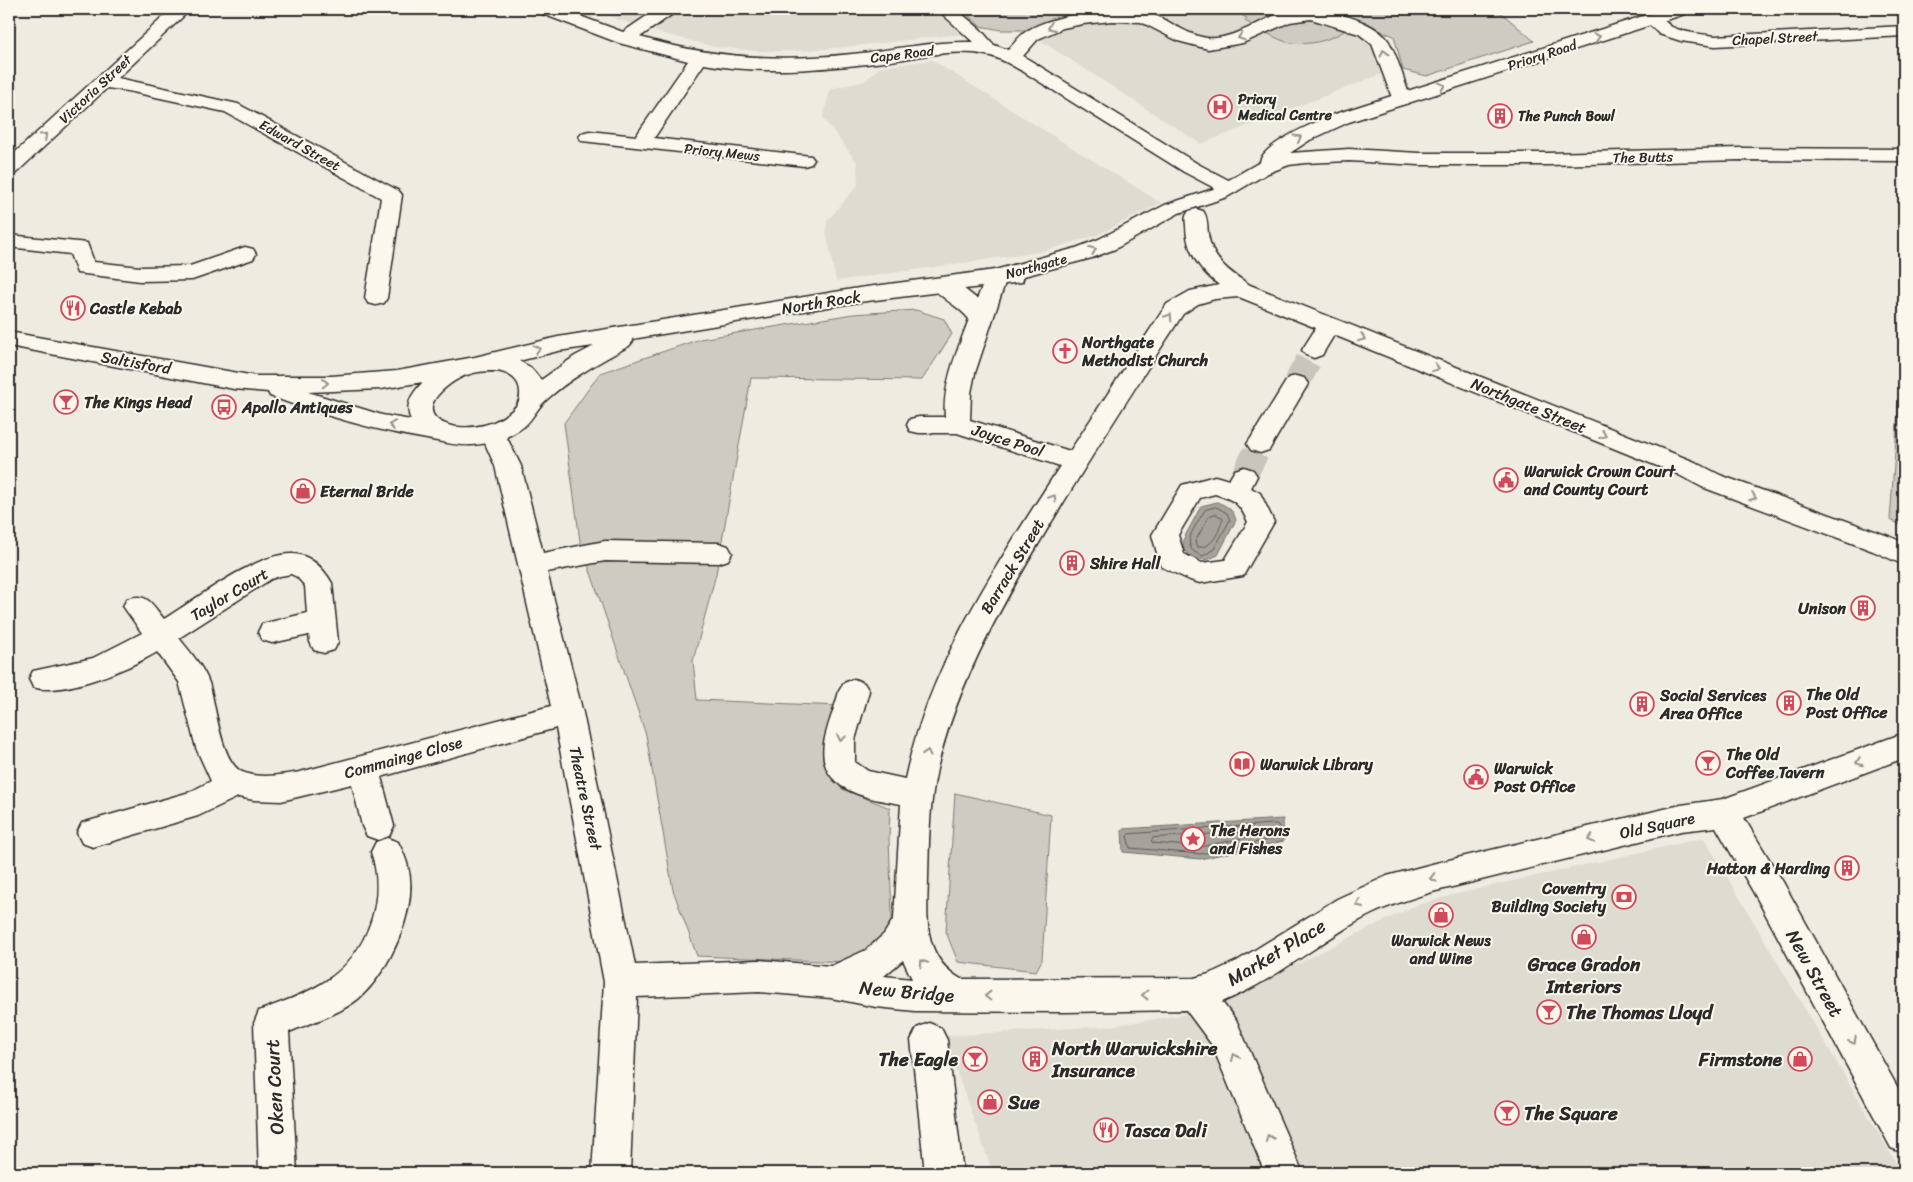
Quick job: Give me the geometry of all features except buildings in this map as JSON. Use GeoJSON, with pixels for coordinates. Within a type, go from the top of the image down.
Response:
{"type":"FeatureCollection","features":[{"type":"Feature","properties":{"kind":"street","name":"Victoria Street"},"geometry":{"type":"LineString","coordinates":[[9,169],[182,9]]}},
{"type":"Feature","properties":{"kind":"street","name":"Cape Road"},"geometry":{"type":"LineString","coordinates":[[546,9],[625,40],[699,58],[734,62],[796,64],[948,48],[987,49],[1012,57],[1086,100],[1197,171],[1224,191]]}},
{"type":"Feature","properties":{"kind":"street"},"geometry":{"type":"LineString","coordinates":[[625,40],[668,9]]}},
{"type":"Feature","properties":{"kind":"street"},"geometry":{"type":"LineString","coordinates":[[946,9],[983,41],[987,49]]}},
{"type":"Feature","properties":{"kind":"street","name":"Priory Road"},"geometry":{"type":"LineString","coordinates":[[1401,99],[1682,9]]}},
{"type":"Feature","properties":{"kind":"street"},"geometry":{"type":"LineString","coordinates":[[1012,57],[1032,35],[1060,23],[1083,18],[1112,16],[1144,17],[1184,36],[1208,44],[1237,39],[1286,17],[1311,14],[1340,21],[1365,30],[1380,42],[1401,99]]}},
{"type":"Feature","properties":{"kind":"street","name":"Chapel Street"},"geometry":{"type":"LineString","coordinates":[[1653,19],[1665,30],[1681,36],[1715,41],[1904,31]]}},
{"type":"Feature","properties":{"kind":"street"},"geometry":{"type":"LineString","coordinates":[[641,143],[699,58]]}},
{"type":"Feature","properties":{"kind":"street","name":"Edward Street"},"geometry":{"type":"LineString","coordinates":[[103,82],[128,85],[232,108],[392,195],[376,298]]}},
{"type":"Feature","properties":{"kind":"street","name":"Northgate"},"geometry":{"type":"LineString","coordinates":[[1261,169],[1283,147],[1311,131],[1342,118],[1401,99]]}},
{"type":"Feature","properties":{"kind":"street"},"geometry":{"type":"LineString","coordinates":[[1376,108],[1364,123],[1362,131],[1366,141],[1381,157]]}},
{"type":"Feature","properties":{"kind":"street","name":"Priory Mews"},"geometry":{"type":"LineString","coordinates":[[589,137],[715,152],[804,160]]}},
{"type":"Feature","properties":{"kind":"street","name":"The Butts"},"geometry":{"type":"LineString","coordinates":[[1381,157],[1419,159],[1548,159],[1740,154],[1904,155]]}},
{"type":"Feature","properties":{"kind":"street","name":"Northgate"},"geometry":{"type":"LineString","coordinates":[[996,277],[1046,277],[1099,266],[1196,215],[1224,191],[1261,169],[1285,160],[1349,155],[1381,157]]}},
{"type":"Feature","properties":{"kind":"street","name":"Northgate"},"geometry":{"type":"LineString","coordinates":[[996,277],[1084,253],[1108,244],[1172,209],[1224,191]]}},
{"type":"Feature","properties":{"kind":"street","name":"Northgate Street"},"geometry":{"type":"LineString","coordinates":[[1196,215],[1196,232],[1204,259],[1226,280],[1242,290],[1686,468],[1711,481],[1882,544],[1904,555]]}},
{"type":"Feature","properties":{"kind":"street"},"geometry":{"type":"LineString","coordinates":[[9,241],[79,248],[85,268],[140,274],[192,272],[245,254]]}},
{"type":"Feature","properties":{"kind":"street","name":"North Rock"},"geometry":{"type":"LineString","coordinates":[[467,367],[558,344],[996,277]]}},
{"type":"Feature","properties":{"kind":"street","name":"Joyce Pool"},"geometry":{"type":"LineString","coordinates":[[996,277],[960,380],[955,414],[958,425],[1076,462]]}},
{"type":"Feature","properties":{"kind":"street"},"geometry":{"type":"LineString","coordinates":[[941,284],[968,303],[982,320]]}},
{"type":"Feature","properties":{"kind":"street","name":"Barrack Street"},"geometry":{"type":"LineString","coordinates":[[958,996],[935,981],[924,966],[914,949],[910,922],[913,823],[921,771],[961,658],[996,590],[1175,309],[1183,301],[1195,295],[1242,290]]}},
{"type":"Feature","properties":{"kind":"street"},"geometry":{"type":"LineString","coordinates":[[1314,350],[1329,325]]}},
{"type":"Feature","properties":{"kind":"street","name":"North Rock"},"geometry":{"type":"LineString","coordinates":[[532,399],[582,361],[647,329]]}},
{"type":"Feature","properties":{"kind":"street","name":"Saltisford"},"geometry":{"type":"LineString","coordinates":[[9,340],[263,384]]}},
{"type":"Feature","properties":{"kind":"street"},"geometry":{"type":"LineString","coordinates":[[497,364],[520,372],[532,384],[532,399],[527,409],[518,418],[492,432],[465,437],[381,423],[320,405],[263,384],[389,380],[497,364]]}},
{"type":"Feature","properties":{"kind":"street"},"geometry":{"type":"LineString","coordinates":[[440,432],[429,426],[424,420],[421,413],[422,399],[432,384],[439,378],[467,367]]}},
{"type":"Feature","properties":{"kind":"street"},"geometry":{"type":"LineString","coordinates":[[1260,444],[1296,384]]}},
{"type":"Feature","properties":{"kind":"street"},"geometry":{"type":"LineString","coordinates":[[919,425],[958,425]]}},
{"type":"Feature","properties":{"kind":"street","name":"Theatre Street"},"geometry":{"type":"LineString","coordinates":[[492,432],[508,466],[568,713],[622,982],[611,1173]]}},
{"type":"Feature","properties":{"kind":"street"},"geometry":{"type":"LineString","coordinates":[[532,565],[605,552],[719,553]]}},
{"type":"Feature","properties":{"kind":"street","name":"Taylor Court"},"geometry":{"type":"LineString","coordinates":[[160,636],[261,572],[278,566],[294,564],[307,570],[318,583],[323,632],[272,632]]}},
{"type":"Feature","properties":{"kind":"street"},"geometry":{"type":"LineString","coordinates":[[93,833],[198,803],[235,783],[226,777],[215,762],[194,682],[188,670],[137,606]]}},
{"type":"Feature","properties":{"kind":"street"},"geometry":{"type":"LineString","coordinates":[[44,679],[98,668],[139,649],[160,636]]}},
{"type":"Feature","properties":{"kind":"street"},"geometry":{"type":"LineString","coordinates":[[854,691],[840,741],[839,759],[844,771],[869,784],[918,794]]}},
{"type":"Feature","properties":{"kind":"street","name":"Commainge Close"},"geometry":{"type":"LineString","coordinates":[[235,783],[272,788],[363,768],[568,713]]}},
{"type":"Feature","properties":{"kind":"street","name":"Old Square"},"geometry":{"type":"LineString","coordinates":[[1404,885],[1681,818],[1724,812],[1904,745]]}},
{"type":"Feature","properties":{"kind":"street","name":"Oken Court"},"geometry":{"type":"LineString","coordinates":[[278,1173],[271,1023],[324,1000],[345,988],[365,968],[388,920],[394,897],[393,877],[363,768]]}},
{"type":"Feature","properties":{"kind":"street","name":"New Street"},"geometry":{"type":"LineString","coordinates":[[1724,812],[1771,892],[1904,1134]]}},
{"type":"Feature","properties":{"kind":"street","name":"Market Place"},"geometry":{"type":"LineString","coordinates":[[1194,994],[1214,988],[1249,972],[1349,909],[1404,885]]}},
{"type":"Feature","properties":{"kind":"street","name":"Barrack Street"},"geometry":{"type":"LineString","coordinates":[[831,982],[880,960],[895,948],[910,922]]}},
{"type":"Feature","properties":{"kind":"street","name":"New Bridge"},"geometry":{"type":"LineString","coordinates":[[622,982],[759,976],[831,982],[876,992],[958,996],[1194,994]]}},
{"type":"Feature","properties":{"kind":"street"},"geometry":{"type":"LineString","coordinates":[[1194,994],[1225,1034],[1284,1173]]}},
{"type":"Feature","properties":{"kind":"street"},"geometry":{"type":"LineString","coordinates":[[929,1040],[944,1173]]}},
{"type":"Feature","properties":{"kind":"shaded area"},"geometry":{"type":"Polygon","coordinates":[[[587,9],[935,9],[961,34],[845,47],[796,51],[756,51],[716,47],[660,33],[587,9]]]}},
{"type":"Feature","properties":{"kind":"shaded area"},"geometry":{"type":"Polygon","coordinates":[[[961,9],[1165,9],[1154,13],[1108,11],[1057,18],[1025,30],[1001,30],[980,26],[961,9]]]}},
{"type":"Feature","properties":{"kind":"shaded area","name":"Priory Medical Centre"},"geometry":{"type":"Polygon","coordinates":[[[1165,9],[1229,9],[1248,18],[1365,30],[1389,71],[1201,144],[1032,35],[1059,23],[1144,17],[1165,9]]]}},
{"type":"Feature","properties":{"kind":"shaded area"},"geometry":{"type":"Polygon","coordinates":[[[1229,9],[1497,9],[1534,41],[1427,76],[1403,70],[1394,36],[1356,21],[1350,27],[1326,40],[1300,44],[1280,40],[1245,21],[1247,18],[1229,9]]]}},
{"type":"Feature","properties":{"kind":"shaded area"},"geometry":{"type":"Polygon","coordinates":[[[932,60],[1161,203],[1095,236],[1040,252],[836,281],[826,231],[827,221],[858,185],[857,162],[823,118],[830,89],[865,81],[880,67],[932,60]]]}},
{"type":"Feature","properties":{"kind":"shaded area"},"geometry":{"type":"Polygon","coordinates":[[[916,310],[944,319],[952,334],[922,380],[751,378],[716,574],[693,661],[697,700],[841,706],[829,771],[842,789],[890,808],[889,840],[894,964],[697,956],[673,890],[646,735],[580,541],[564,423],[600,373],[700,339],[853,314],[916,310]]]}},
{"type":"Feature","properties":{"kind":"shaded area"},"geometry":{"type":"Polygon","coordinates":[[[1904,340],[1904,526],[1890,520],[1904,340]]]}},
{"type":"Feature","properties":{"kind":"shaded area"},"geometry":{"type":"Polygon","coordinates":[[[955,793],[1051,815],[1042,960],[1036,971],[958,962],[946,932],[955,793]]]}},
{"type":"Feature","properties":{"kind":"shaded area"},"geometry":{"type":"Polygon","coordinates":[[[1704,838],[1902,1173],[993,1173],[944,1036],[1110,1026],[1200,1012],[1414,906],[1460,893],[1704,838]]]}},
{"type":"Feature","properties":{"kind":"water"},"geometry":{"type":"Polygon","coordinates":[[[1217,502],[1229,508],[1236,520],[1218,555],[1207,560],[1192,558],[1183,549],[1183,540],[1201,506],[1217,502]]]}},
{"type":"Feature","properties":{"kind":"water"},"geometry":{"type":"Polygon","coordinates":[[[1283,819],[1284,841],[1200,859],[1123,852],[1122,829],[1283,819]]]}},
{"type":"Feature","properties":{"kind":"tunnel"},"geometry":{"type":"LineString","coordinates":[[1296,384],[1314,350]]}},
{"type":"Feature","properties":{"kind":"tunnel"},"geometry":{"type":"LineString","coordinates":[[1244,476],[1260,444]]}},
{"type":"Feature","properties":{"kind":"place","name":"Priory Medical Centre"},"geometry":{"type":"Point","coordinates":[1220,107]}},
{"type":"Feature","properties":{"kind":"place","name":"The Punch Bowl"},"geometry":{"type":"Point","coordinates":[1500,116]}},
{"type":"Feature","properties":{"kind":"place","name":"Castle Kebab"},"geometry":{"type":"Point","coordinates":[73,308]}},
{"type":"Feature","properties":{"kind":"place","name":"Northgate Methodist Church"},"geometry":{"type":"Point","coordinates":[1065,351]}},
{"type":"Feature","properties":{"kind":"place","name":"The Kings Head"},"geometry":{"type":"Point","coordinates":[66,402]}},
{"type":"Feature","properties":{"kind":"place","name":"Apollo Antiques"},"geometry":{"type":"Point","coordinates":[224,407]}},
{"type":"Feature","properties":{"kind":"place","name":"Warwick Crown Court and County Court"},"geometry":{"type":"Point","coordinates":[1506,480]}},
{"type":"Feature","properties":{"kind":"place","name":"Eternal Bride"},"geometry":{"type":"Point","coordinates":[303,491]}},
{"type":"Feature","properties":{"kind":"place","name":"Shire Hall"},"geometry":{"type":"Point","coordinates":[1072,563]}},
{"type":"Feature","properties":{"kind":"place","name":"Unison"},"geometry":{"type":"Point","coordinates":[1863,608]}},
{"type":"Feature","properties":{"kind":"place","name":"The Old Post Office"},"geometry":{"type":"Point","coordinates":[1789,703]}},
{"type":"Feature","properties":{"kind":"place","name":"Social Services Area Office"},"geometry":{"type":"Point","coordinates":[1642,704]}},
{"type":"Feature","properties":{"kind":"place","name":"The Old Coffee Tavern"},"geometry":{"type":"Point","coordinates":[1708,763]}},
{"type":"Feature","properties":{"kind":"place","name":"Warwick Library"},"geometry":{"type":"Point","coordinates":[1242,764]}},
{"type":"Feature","properties":{"kind":"place","name":"Warwick Post Office"},"geometry":{"type":"Point","coordinates":[1476,777]}},
{"type":"Feature","properties":{"kind":"place","name":"The Herons and Fishes"},"geometry":{"type":"Point","coordinates":[1193,839]}},
{"type":"Feature","properties":{"kind":"place","name":"Hatton & Harding"},"geometry":{"type":"Point","coordinates":[1847,868]}},
{"type":"Feature","properties":{"kind":"place","name":"Coventry Building Society"},"geometry":{"type":"Point","coordinates":[1624,897]}},
{"type":"Feature","properties":{"kind":"place","name":"Warwick News and Wine"},"geometry":{"type":"Point","coordinates":[1441,915]}},
{"type":"Feature","properties":{"kind":"place","name":"Grace Gradon Interiors"},"geometry":{"type":"Point","coordinates":[1584,937]}},
{"type":"Feature","properties":{"kind":"place","name":"The Thomas Lloyd"},"geometry":{"type":"Point","coordinates":[1549,1012]}},
{"type":"Feature","properties":{"kind":"place","name":"The Eagle"},"geometry":{"type":"Point","coordinates":[975,1059]}},
{"type":"Feature","properties":{"kind":"place","name":"North Warwickshire Insurance"},"geometry":{"type":"Point","coordinates":[1035,1059]}},
{"type":"Feature","properties":{"kind":"place","name":"Firmstone"},"geometry":{"type":"Point","coordinates":[1800,1059]}},
{"type":"Feature","properties":{"kind":"place","name":"Sue"},"geometry":{"type":"Point","coordinates":[990,1102]}},
{"type":"Feature","properties":{"kind":"place","name":"The Square"},"geometry":{"type":"Point","coordinates":[1507,1113]}},
{"type":"Feature","properties":{"kind":"place","name":"Tasca Dali"},"geometry":{"type":"Point","coordinates":[1106,1130]}}]}
